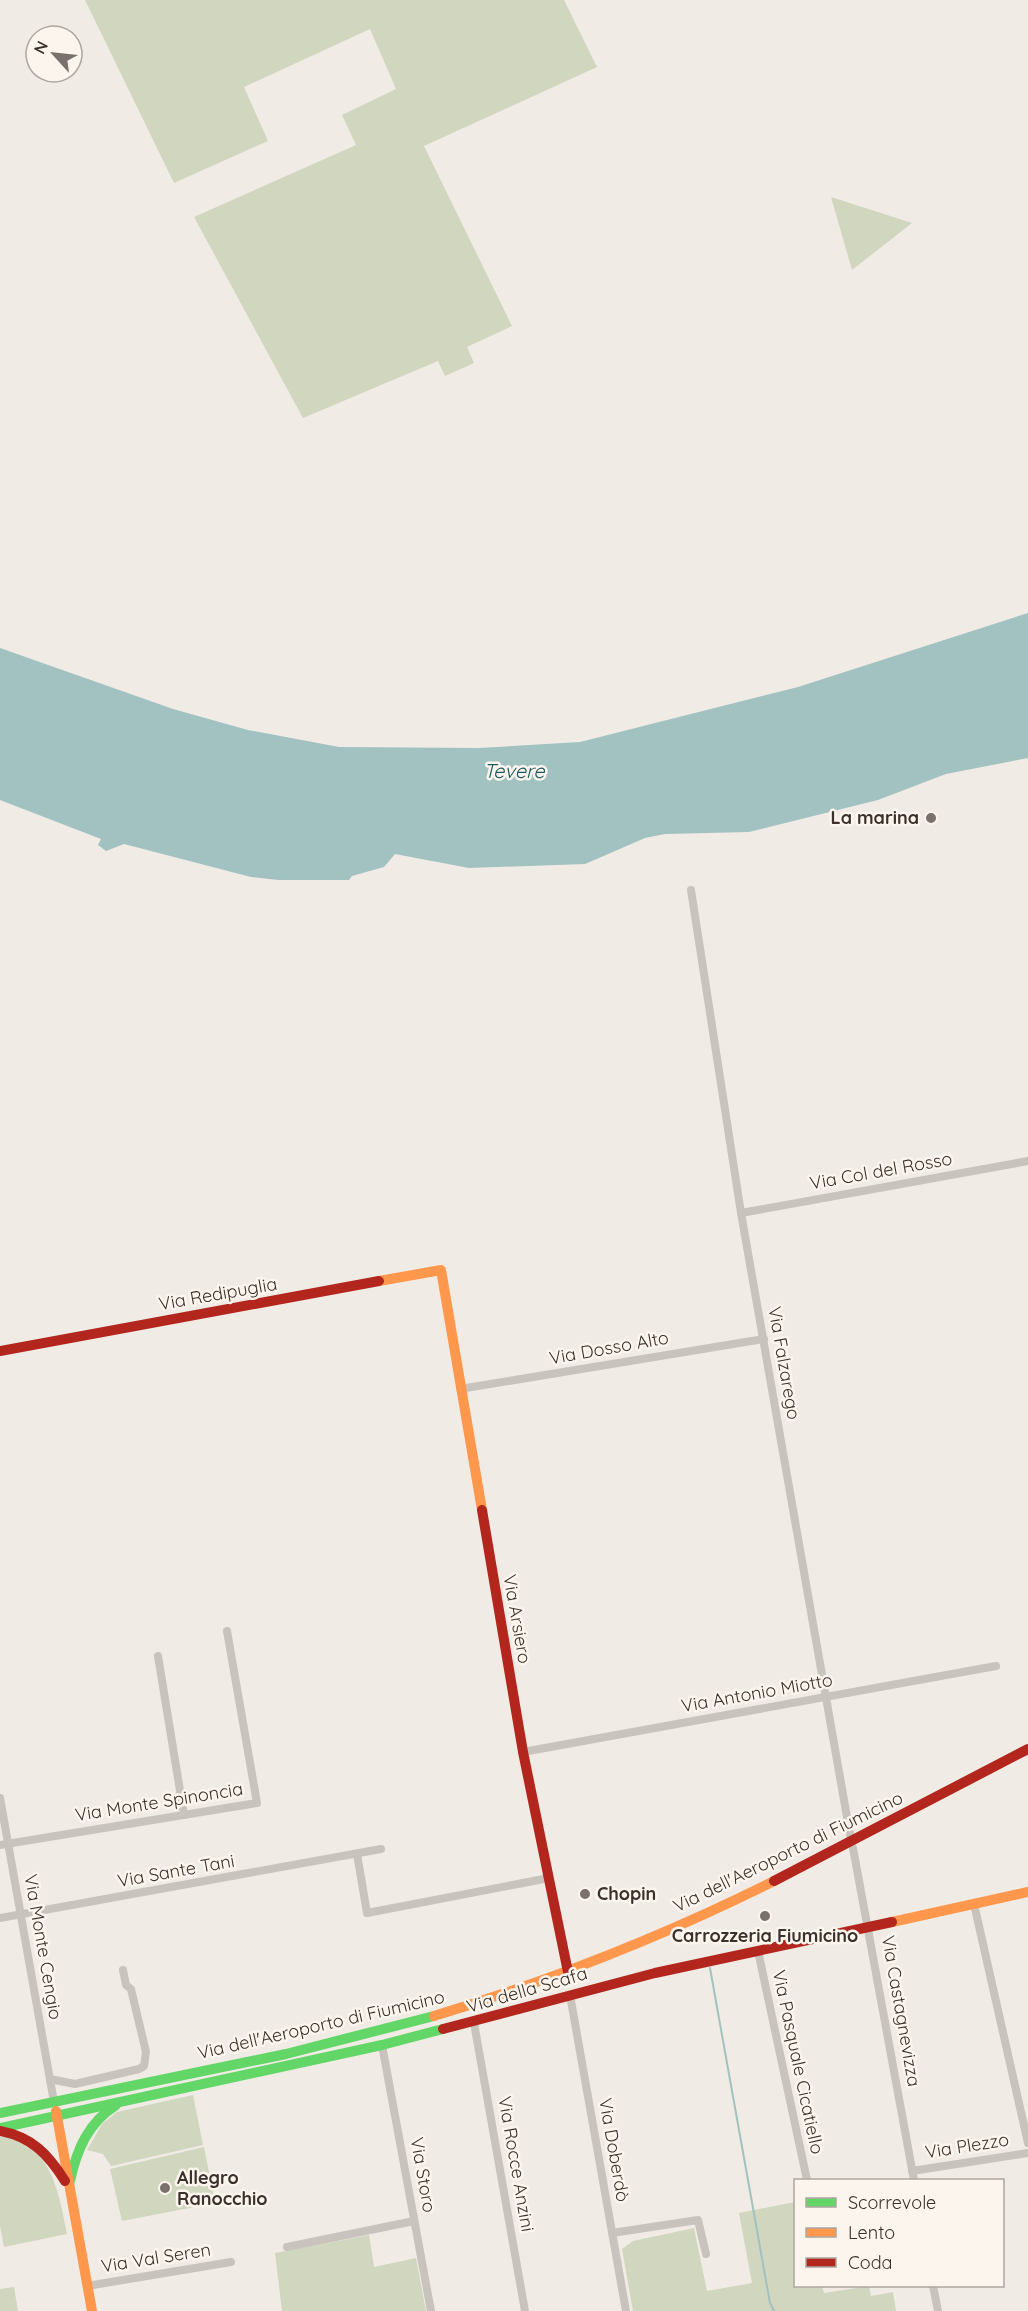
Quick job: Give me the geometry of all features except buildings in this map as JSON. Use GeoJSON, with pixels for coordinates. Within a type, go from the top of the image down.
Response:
{"type":"FeatureCollection","features":[{"type":"Feature","properties":{"kind":"street","name":"Via Falzarego"},"geometry":{"type":"LineString","coordinates":[[691,890],[741,1213],[824,1697],[852,1844]]}},
{"type":"Feature","properties":{"kind":"street","name":"Via Col del Rosso"},"geometry":{"type":"LineString","coordinates":[[741,1213],[1028,1161]]}},
{"type":"Feature","properties":{"kind":"street","name":"Via Redipuglia"},"geometry":{"type":"LineString","coordinates":[[0,1351],[441,1270]]}},
{"type":"Feature","properties":{"kind":"street","name":"Via Arsiero"},"geometry":{"type":"LineString","coordinates":[[441,1270],[523,1752],[568,1972]]}},
{"type":"Feature","properties":{"kind":"street","name":"Via Dosso Alto"},"geometry":{"type":"LineString","coordinates":[[460,1389],[764,1339]]}},
{"type":"Feature","properties":{"kind":"street","name":"Via Monte Spinoncia"},"geometry":{"type":"LineString","coordinates":[[4,1844],[257,1803],[226,1632]]}},
{"type":"Feature","properties":{"kind":"street"},"geometry":{"type":"LineString","coordinates":[[158,1656],[184,1815]]}},
{"type":"Feature","properties":{"kind":"street","name":"Via Antonio Miotto"},"geometry":{"type":"LineString","coordinates":[[523,1752],[996,1666]]}},
{"type":"Feature","properties":{"kind":"street","name":"Via dell'Aeroporto di Fiumicino"},"geometry":{"type":"LineString","coordinates":[[0,2114],[375,2032],[486,2000],[568,1972],[852,1844],[1028,1749]]}},
{"type":"Feature","properties":{"kind":"street","name":"Via Monte Cengio"},"geometry":{"type":"LineString","coordinates":[[0,1798],[4,1844],[21,1916],[54,2102]]}},
{"type":"Feature","properties":{"kind":"street","name":"Via Castagnevizza"},"geometry":{"type":"LineString","coordinates":[[852,1844],[869,1925],[913,2176]]}},
{"type":"Feature","properties":{"kind":"street","name":"Via Sante Tani"},"geometry":{"type":"LineString","coordinates":[[0,1918],[381,1849]]}},
{"type":"Feature","properties":{"kind":"street"},"geometry":{"type":"LineString","coordinates":[[357,1854],[367,1913],[549,1878]]}},
{"type":"Feature","properties":{"kind":"street","name":"Via della Scafa"},"geometry":{"type":"LineString","coordinates":[[0,2130],[57,2115],[382,2045],[474,2023],[570,1995],[869,1925],[1028,1892]]}},
{"type":"Feature","properties":{"kind":"street"},"geometry":{"type":"LineString","coordinates":[[974,1904],[1028,2143]]}},
{"type":"Feature","properties":{"kind":"street","name":"Via Pasquale Cicatiello"},"geometry":{"type":"LineString","coordinates":[[758,1951],[807,2179]]}},
{"type":"Feature","properties":{"kind":"street"},"geometry":{"type":"LineString","coordinates":[[50,2079],[75,2084],[144,2066],[146,2052],[131,1989],[126,1985],[123,1970]]}},
{"type":"Feature","properties":{"kind":"street","name":"Via Doberdò"},"geometry":{"type":"LineString","coordinates":[[570,1995],[626,2311]]}},
{"type":"Feature","properties":{"kind":"street","name":"Via Rocce Anzini"},"geometry":{"type":"LineString","coordinates":[[474,2023],[525,2311]]}},
{"type":"Feature","properties":{"kind":"street","name":"Via Storo"},"geometry":{"type":"LineString","coordinates":[[382,2045],[431,2311]]}},
{"type":"Feature","properties":{"kind":"street"},"geometry":{"type":"LineString","coordinates":[[68,2187],[73,2165],[86,2132],[106,2110],[124,2101]]}},
{"type":"Feature","properties":{"kind":"street"},"geometry":{"type":"LineString","coordinates":[[54,2102],[92,2311]]}},
{"type":"Feature","properties":{"kind":"street"},"geometry":{"type":"LineString","coordinates":[[0,2130],[20,2134],[36,2145],[55,2165],[68,2187]]}},
{"type":"Feature","properties":{"kind":"street","name":"Via Plezzo"},"geometry":{"type":"LineString","coordinates":[[913,2176],[1028,2153]]}},
{"type":"Feature","properties":{"kind":"street"},"geometry":{"type":"LineString","coordinates":[[612,2234],[698,2220],[706,2254]]}},
{"type":"Feature","properties":{"kind":"street"},"geometry":{"type":"LineString","coordinates":[[287,2247],[414,2221]]}},
{"type":"Feature","properties":{"kind":"street","name":"Via Val Seren"},"geometry":{"type":"LineString","coordinates":[[87,2286],[231,2262]]}},
{"type":"Feature","properties":{"kind":"street"},"geometry":{"type":"LineString","coordinates":[[933,2287],[938,2311]]}},
{"type":"Feature","properties":{"kind":"green space"},"geometry":{"type":"Polygon","coordinates":[[[85,0],[564,0],[597,67],[424,146],[512,326],[467,347],[474,363],[445,376],[438,361],[303,418],[194,217],[356,145],[342,115],[396,89],[370,29],[244,87],[268,141],[174,183],[85,0]]]}},
{"type":"Feature","properties":{"kind":"green space"},"geometry":{"type":"Polygon","coordinates":[[[831,197],[912,223],[852,270],[831,197]]]}},
{"type":"Feature","properties":{"kind":"green space"},"geometry":{"type":"Polygon","coordinates":[[[193,2095],[203,2145],[111,2166],[103,2154],[87,2150],[102,2124],[117,2112],[193,2095]]]}},
{"type":"Feature","properties":{"kind":"green space"},"geometry":{"type":"Polygon","coordinates":[[[0,2137],[17,2140],[31,2147],[50,2171],[61,2203],[67,2234],[4,2247],[0,2226],[0,2137]]]}},
{"type":"Feature","properties":{"kind":"green space"},"geometry":{"type":"Polygon","coordinates":[[[204,2147],[215,2203],[122,2221],[110,2169],[204,2147]]]}},
{"type":"Feature","properties":{"kind":"green space"},"geometry":{"type":"Polygon","coordinates":[[[794,2202],[794,2287],[822,2287],[824,2293],[869,2287],[871,2296],[893,2292],[896,2311],[633,2311],[622,2249],[633,2241],[694,2228],[707,2291],[752,2283],[739,2213],[794,2202]]]}},
{"type":"Feature","properties":{"kind":"green space"},"geometry":{"type":"Polygon","coordinates":[[[369,2235],[374,2267],[416,2258],[426,2311],[282,2311],[275,2253],[369,2235]]]}},
{"type":"Feature","properties":{"kind":"green space"},"geometry":{"type":"Polygon","coordinates":[[[14,2287],[18,2311],[0,2311],[0,2289],[14,2287]]]}},
{"type":"Feature","properties":{"kind":"water","name":"Tevere"},"geometry":{"type":"Polygon","coordinates":[[[1028,613],[1028,758],[946,774],[878,800],[749,832],[665,834],[645,838],[585,864],[469,868],[395,854],[384,867],[352,876],[349,880],[278,880],[251,877],[124,844],[106,851],[98,845],[101,839],[0,800],[0,648],[173,709],[248,730],[339,747],[479,748],[580,742],[798,687],[1028,613]]]}},
{"type":"Feature","properties":{"kind":"waterway"},"geometry":{"type":"LineString","coordinates":[[710,1968],[770,2303],[774,2311]]}},
{"type":"Feature","properties":{"kind":"traffic: fast"},"geometry":{"type":"LineString","coordinates":[[0,2113],[286,2054],[434,2016]]}},
{"type":"Feature","properties":{"kind":"traffic: fast"},"geometry":{"type":"LineString","coordinates":[[0,2128],[382,2045],[443,2029]]}},
{"type":"Feature","properties":{"kind":"traffic: fast"},"geometry":{"type":"LineString","coordinates":[[70,2181],[76,2158],[85,2138],[98,2120],[116,2105]]}},
{"type":"Feature","properties":{"kind":"traffic: slow"},"geometry":{"type":"LineString","coordinates":[[379,1281],[441,1270],[482,1510]]}},
{"type":"Feature","properties":{"kind":"traffic: slow"},"geometry":{"type":"LineString","coordinates":[[434,2016],[607,1956],[774,1881]]}},
{"type":"Feature","properties":{"kind":"traffic: slow"},"geometry":{"type":"LineString","coordinates":[[892,1922],[1028,1892]]}},
{"type":"Feature","properties":{"kind":"traffic: slow"},"geometry":{"type":"LineString","coordinates":[[56,2111],[92,2311]]}},
{"type":"Feature","properties":{"kind":"traffic: jam"},"geometry":{"type":"LineString","coordinates":[[0,1351],[379,1281]]}},
{"type":"Feature","properties":{"kind":"traffic: jam"},"geometry":{"type":"LineString","coordinates":[[482,1510],[523,1752],[568,1972]]}},
{"type":"Feature","properties":{"kind":"traffic: jam"},"geometry":{"type":"LineString","coordinates":[[774,1881],[1028,1749]]}},
{"type":"Feature","properties":{"kind":"traffic: jam"},"geometry":{"type":"LineString","coordinates":[[443,2029],[655,1973],[892,1922]]}},
{"type":"Feature","properties":{"kind":"traffic: jam"},"geometry":{"type":"LineString","coordinates":[[0,2131],[30,2142],[38,2148],[65,2181]]}},
{"type":"Feature","properties":{"kind":"place","name":"La marina"},"geometry":{"type":"Point","coordinates":[931,818]}},
{"type":"Feature","properties":{"kind":"place","name":"Chopin"},"geometry":{"type":"Point","coordinates":[585,1894]}},
{"type":"Feature","properties":{"kind":"place","name":"Carrozzeria Fiumicino"},"geometry":{"type":"Point","coordinates":[765,1916]}},
{"type":"Feature","properties":{"kind":"place","name":"Allegro Ranocchio"},"geometry":{"type":"Point","coordinates":[165,2188]}}]}
